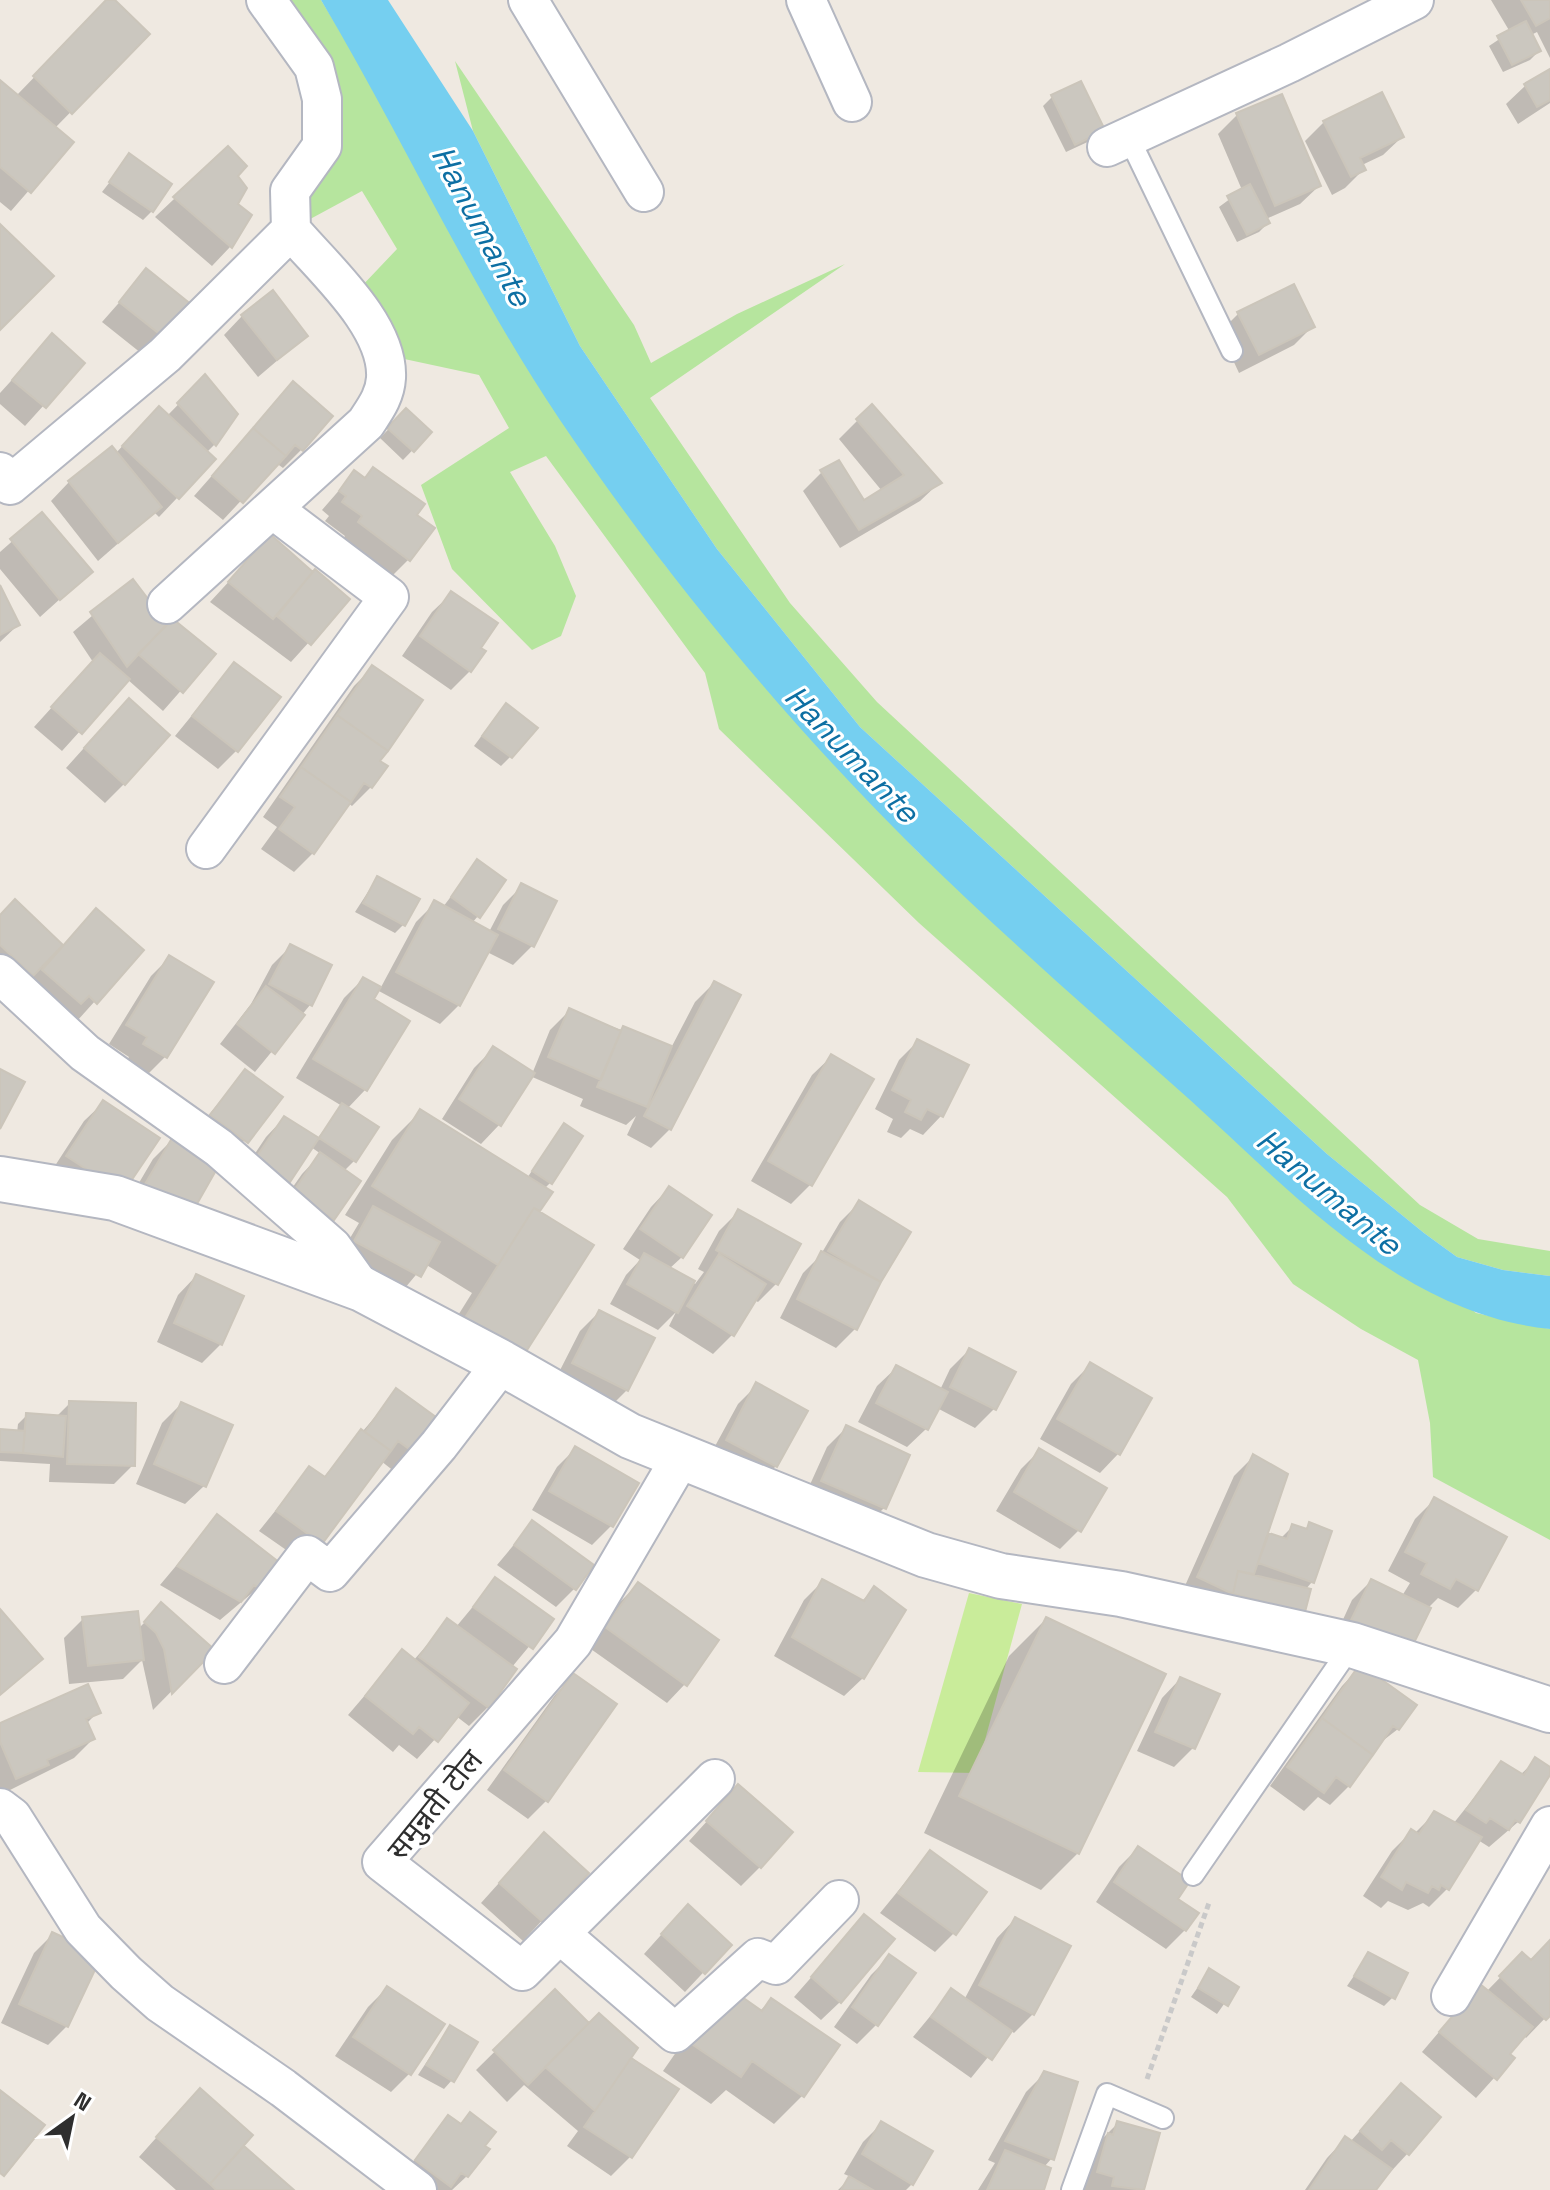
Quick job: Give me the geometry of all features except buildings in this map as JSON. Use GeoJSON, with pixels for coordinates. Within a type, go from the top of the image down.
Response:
{"type":"FeatureCollection","features":[{"type":"Feature","properties":{"kind":"street"},"geometry":{"type":"LineString","coordinates":[[167,604],[274,510],[366,423],[380,402],[386,381],[379,340],[364,315],[291,230],[290,191],[322,146],[322,99],[314,67],[266,0]]}},
{"type":"Feature","properties":{"kind":"street"},"geometry":{"type":"LineString","coordinates":[[528,0],[644,192]]}},
{"type":"Feature","properties":{"kind":"street"},"geometry":{"type":"LineString","coordinates":[[806,0],[852,102]]}},
{"type":"Feature","properties":{"kind":"street"},"geometry":{"type":"LineString","coordinates":[[1118,142],[1289,63],[1414,0]]}},
{"type":"Feature","properties":{"kind":"street"},"geometry":{"type":"LineString","coordinates":[[0,472],[10,485],[165,355],[291,230]]}},
{"type":"Feature","properties":{"kind":"street"},"geometry":{"type":"LineString","coordinates":[[206,849],[389,597],[274,510]]}},
{"type":"Feature","properties":{"kind":"street"},"geometry":{"type":"LineString","coordinates":[[0,974],[85,1053],[219,1148],[332,1247],[362,1289]]}},
{"type":"Feature","properties":{"kind":"street"},"geometry":{"type":"LineString","coordinates":[[0,1179],[115,1198],[362,1289],[502,1363],[630,1436],[680,1459],[956,1564],[1001,1576],[1121,1594],[1352,1645],[1550,1710]]}},
{"type":"Feature","properties":{"kind":"street"},"geometry":{"type":"LineString","coordinates":[[224,1664],[307,1555],[330,1572],[439,1445],[502,1363]]}},
{"type":"Feature","properties":{"kind":"street","name":"समुन्नती टोल"},"geometry":{"type":"LineString","coordinates":[[680,1459],[573,1642],[382,1862],[522,1971],[715,1779]]}},
{"type":"Feature","properties":{"kind":"street"},"geometry":{"type":"LineString","coordinates":[[0,1808],[12,1817],[83,1929],[126,1973],[160,2003],[296,2098],[417,2190]]}},
{"type":"Feature","properties":{"kind":"street"},"geometry":{"type":"LineString","coordinates":[[1451,1996],[1550,1826]]}},
{"type":"Feature","properties":{"kind":"street"},"geometry":{"type":"LineString","coordinates":[[560,1934],[675,2033],[758,1958],[776,1965],[839,1900]]}},
{"type":"Feature","properties":{"kind":"lane"},"geometry":{"type":"LineString","coordinates":[[1118,142],[1232,351]]}},
{"type":"Feature","properties":{"kind":"lane"},"geometry":{"type":"LineString","coordinates":[[1193,1875],[1352,1645]]}},
{"type":"Feature","properties":{"kind":"lane"},"geometry":{"type":"LineString","coordinates":[[1072,2190],[1107,2094],[1163,2118]]}},
{"type":"Feature","properties":{"kind":"path"},"geometry":{"type":"LineString","coordinates":[[1137,2107],[1214,1889],[1193,1875]]}},
{"type":"Feature","properties":{"kind":"green space"},"geometry":{"type":"Polygon","coordinates":[[[277,0],[321,0],[665,565],[798,724],[919,853],[1476,1313],[1550,1329],[1550,1540],[1433,1477],[1430,1423],[1418,1360],[1361,1329],[1293,1284],[1227,1197],[919,923],[719,729],[705,673],[546,456],[510,472],[555,546],[576,596],[561,636],[532,650],[452,569],[421,485],[509,428],[479,375],[395,357],[359,289],[397,249],[362,191],[301,224],[297,209],[322,173],[277,0]]]}},
{"type":"Feature","properties":{"kind":"green space"},"geometry":{"type":"Polygon","coordinates":[[[455,61],[634,325],[651,363],[737,314],[845,264],[650,398],[790,603],[877,702],[1420,1205],[1478,1239],[1550,1251],[1550,1276],[1503,1270],[1457,1257],[1424,1233],[1327,1154],[860,727],[717,549],[580,346],[473,131],[455,61]]]}},
{"type":"Feature","properties":{"kind":"green space"},"geometry":{"type":"Polygon","coordinates":[[[969,1593],[1022,1604],[976,1773],[918,1772],[969,1593]]]}},
{"type":"Feature","properties":{"kind":"water","name":"Hanumante"},"geometry":{"type":"Polygon","coordinates":[[[321,0],[388,0],[473,131],[580,346],[717,549],[860,727],[1327,1154],[1424,1233],[1457,1257],[1503,1270],[1550,1276],[1550,1329],[1496,1319],[1446,1300],[1398,1274],[1353,1244],[1268,1172],[986,917],[823,754],[685,591],[560,420],[466,265],[321,0]]]}}]}
